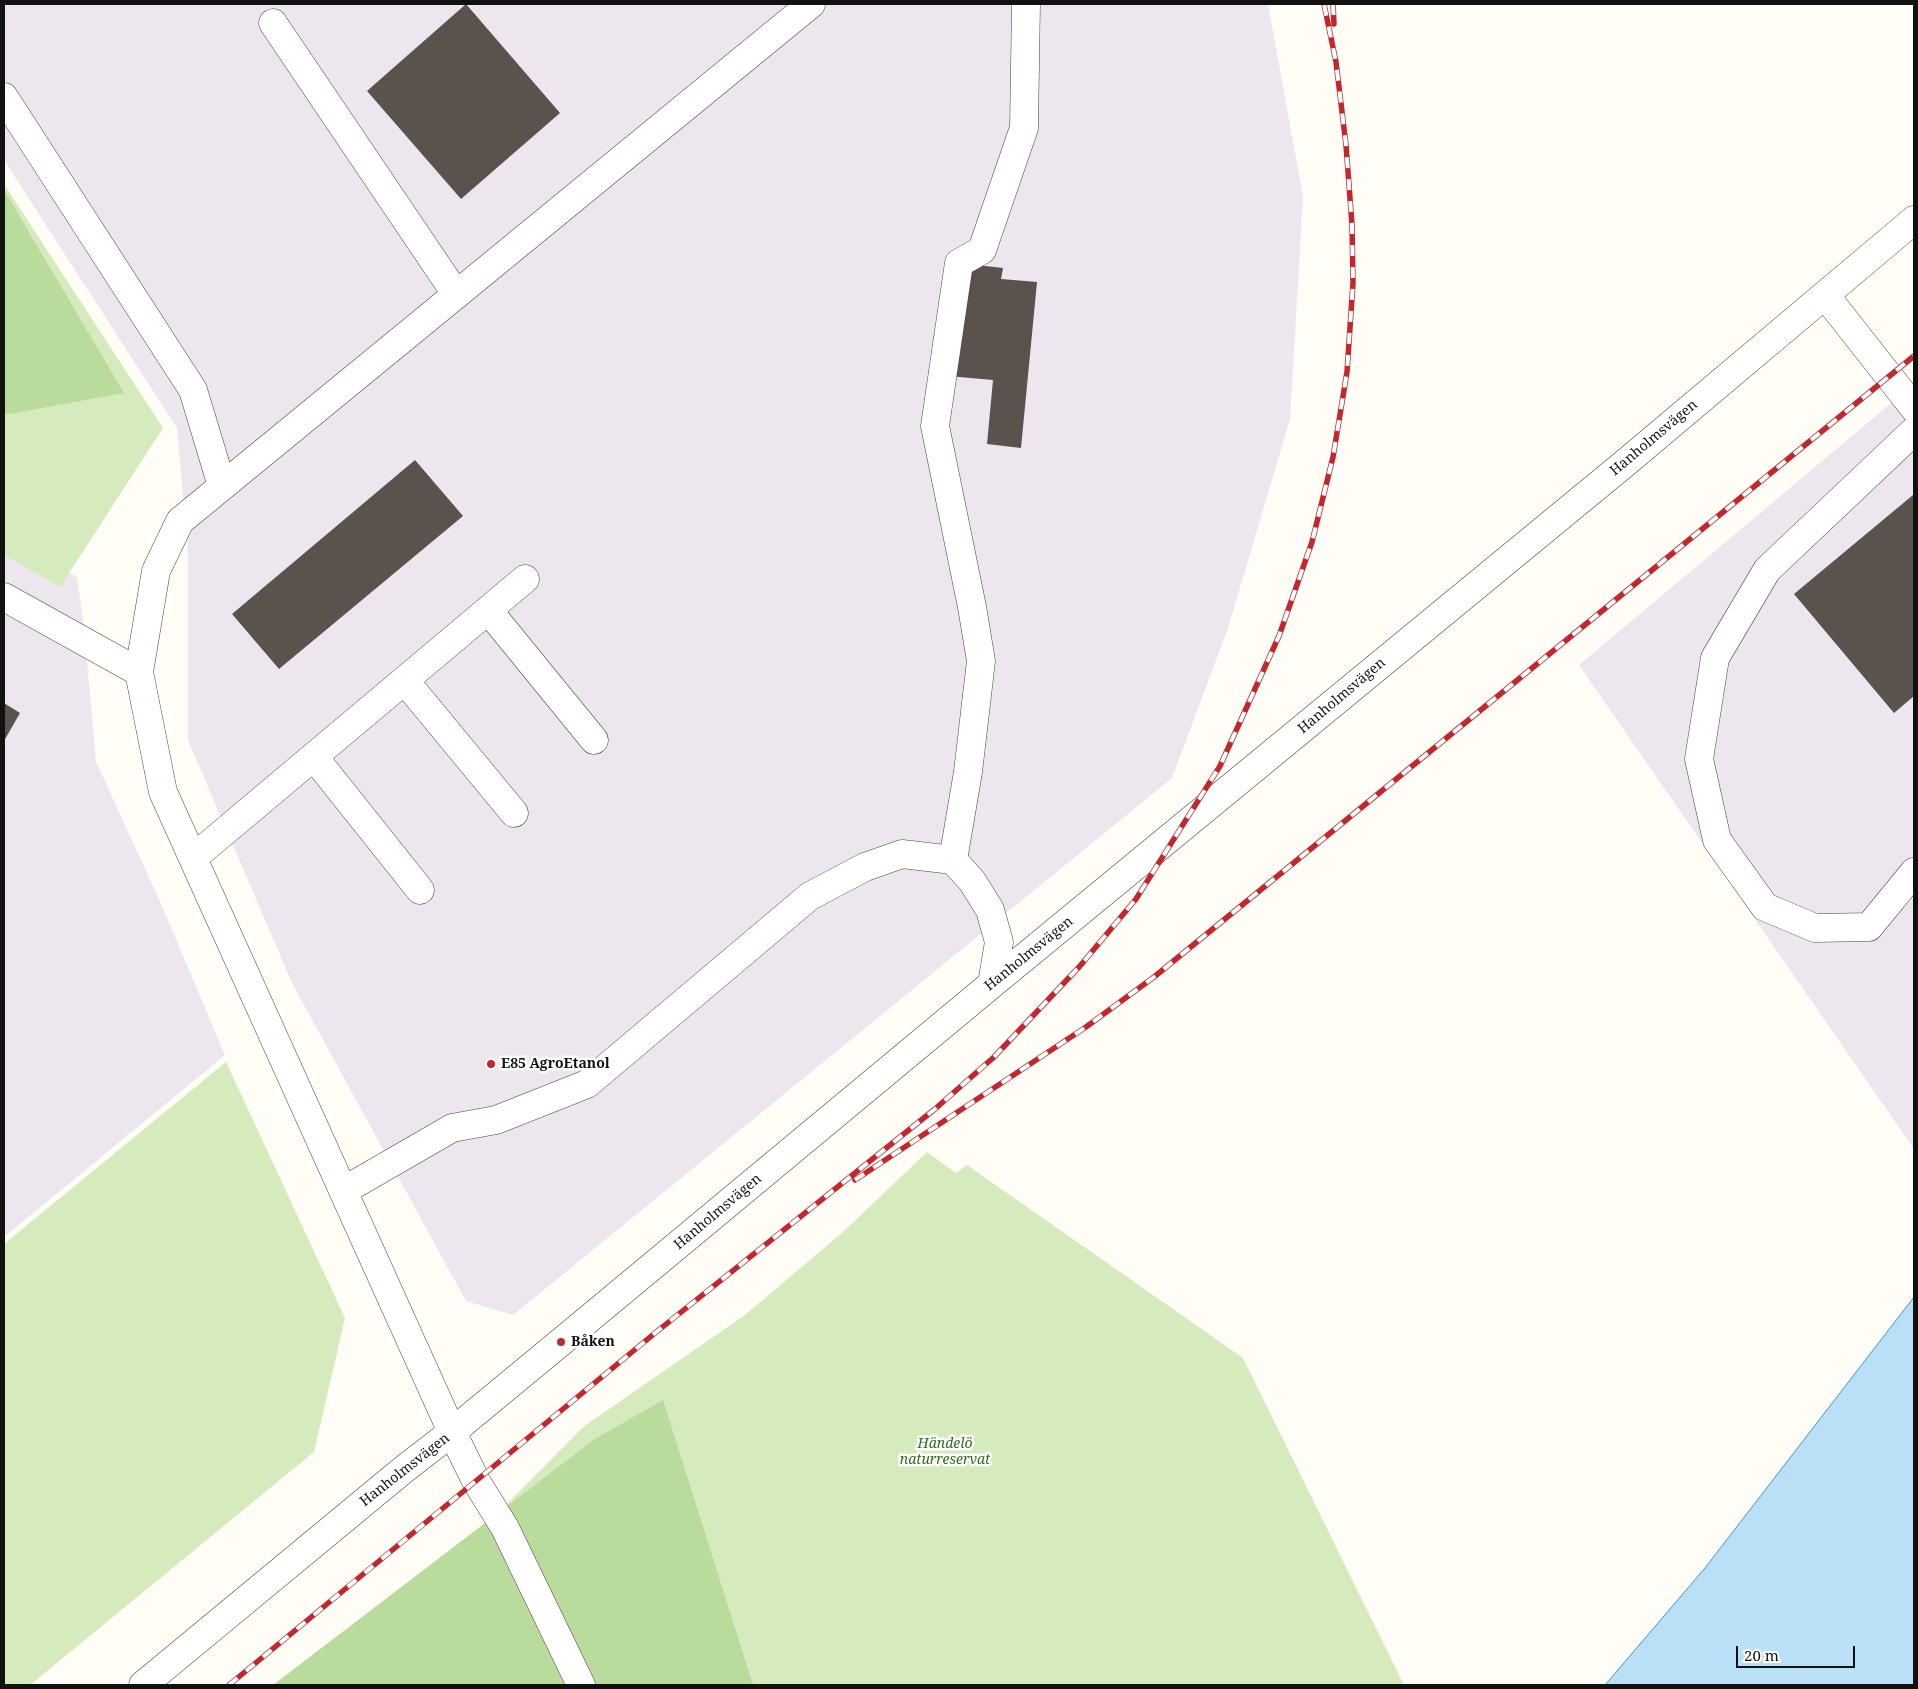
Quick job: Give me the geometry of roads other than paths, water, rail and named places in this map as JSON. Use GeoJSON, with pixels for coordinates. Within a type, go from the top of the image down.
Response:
{"type":"FeatureCollection","features":[{"type":"Feature","properties":{"kind":"street"},"geometry":{"type":"LineString","coordinates":[[581,1685],[505,1528],[476,1481],[452,1432],[163,792],[139,672],[156,570],[180,521],[811,4]]}},
{"type":"Feature","properties":{"kind":"street"},"geometry":{"type":"LineString","coordinates":[[953,860],[968,772],[981,661],[970,598],[934,426],[959,263],[982,250],[1024,128],[1026,4]]}},
{"type":"Feature","properties":{"kind":"street"},"geometry":{"type":"LineString","coordinates":[[273,23],[456,294]]}},
{"type":"Feature","properties":{"kind":"street"},"geometry":{"type":"LineString","coordinates":[[4,97],[193,390],[222,486]]}},
{"type":"Feature","properties":{"kind":"street","name":"Hanholmsvägen"},"geometry":{"type":"LineString","coordinates":[[143,1685],[1609,476],[1914,220]]}},
{"type":"Feature","properties":{"kind":"street"},"geometry":{"type":"LineString","coordinates":[[1825,295],[1914,408]]}},
{"type":"Feature","properties":{"kind":"street"},"geometry":{"type":"LineString","coordinates":[[1914,431],[1767,570],[1715,658],[1698,759],[1717,840],[1765,907],[1815,928],[1869,927],[1914,872]]}},
{"type":"Feature","properties":{"kind":"street"},"geometry":{"type":"LineString","coordinates":[[193,858],[525,579]]}},
{"type":"Feature","properties":{"kind":"street"},"geometry":{"type":"LineString","coordinates":[[4,597],[139,672]]}},
{"type":"Feature","properties":{"kind":"street"},"geometry":{"type":"LineString","coordinates":[[488,610],[594,740]]}},
{"type":"Feature","properties":{"kind":"street"},"geometry":{"type":"LineString","coordinates":[[405,681],[514,814]]}},
{"type":"Feature","properties":{"kind":"street"},"geometry":{"type":"LineString","coordinates":[[314,757],[420,890]]}},
{"type":"Feature","properties":{"kind":"street"},"geometry":{"type":"LineString","coordinates":[[343,1191],[452,1128],[496,1120],[587,1084],[810,896],[865,866],[902,854],[953,860],[972,881],[990,910],[999,942],[992,984]]}},
{"type":"Feature","properties":{"kind":"water"},"geometry":{"type":"Polygon","coordinates":[[[1914,1297],[1914,1685],[1605,1685],[1705,1568],[1914,1297]]]}},
{"type":"Feature","properties":{"kind":"railway"},"geometry":{"type":"LineString","coordinates":[[229,1685],[655,1333],[935,1109],[994,1057],[1080,966],[1136,899],[1220,766],[1279,636],[1312,542],[1333,457],[1347,372],[1353,283],[1352,225],[1346,145],[1336,62],[1324,4]]}},
{"type":"Feature","properties":{"kind":"railway"},"geometry":{"type":"LineString","coordinates":[[1333,4],[1334,24]]}},
{"type":"Feature","properties":{"kind":"railway"},"geometry":{"type":"LineString","coordinates":[[855,1180],[1086,1027],[1154,977],[1914,356]]}},
{"type":"Feature","properties":{"kind":"place","name":"E85 AgroEtanol"},"geometry":{"type":"Point","coordinates":[491,1064]}},
{"type":"Feature","properties":{"kind":"place","name":"Båken"},"geometry":{"type":"Point","coordinates":[561,1342]}},
{"type":"Feature","properties":{"kind":"park label","name":"Händelö naturreservat"},"geometry":{"type":"Point","coordinates":[945,1452]}}]}
